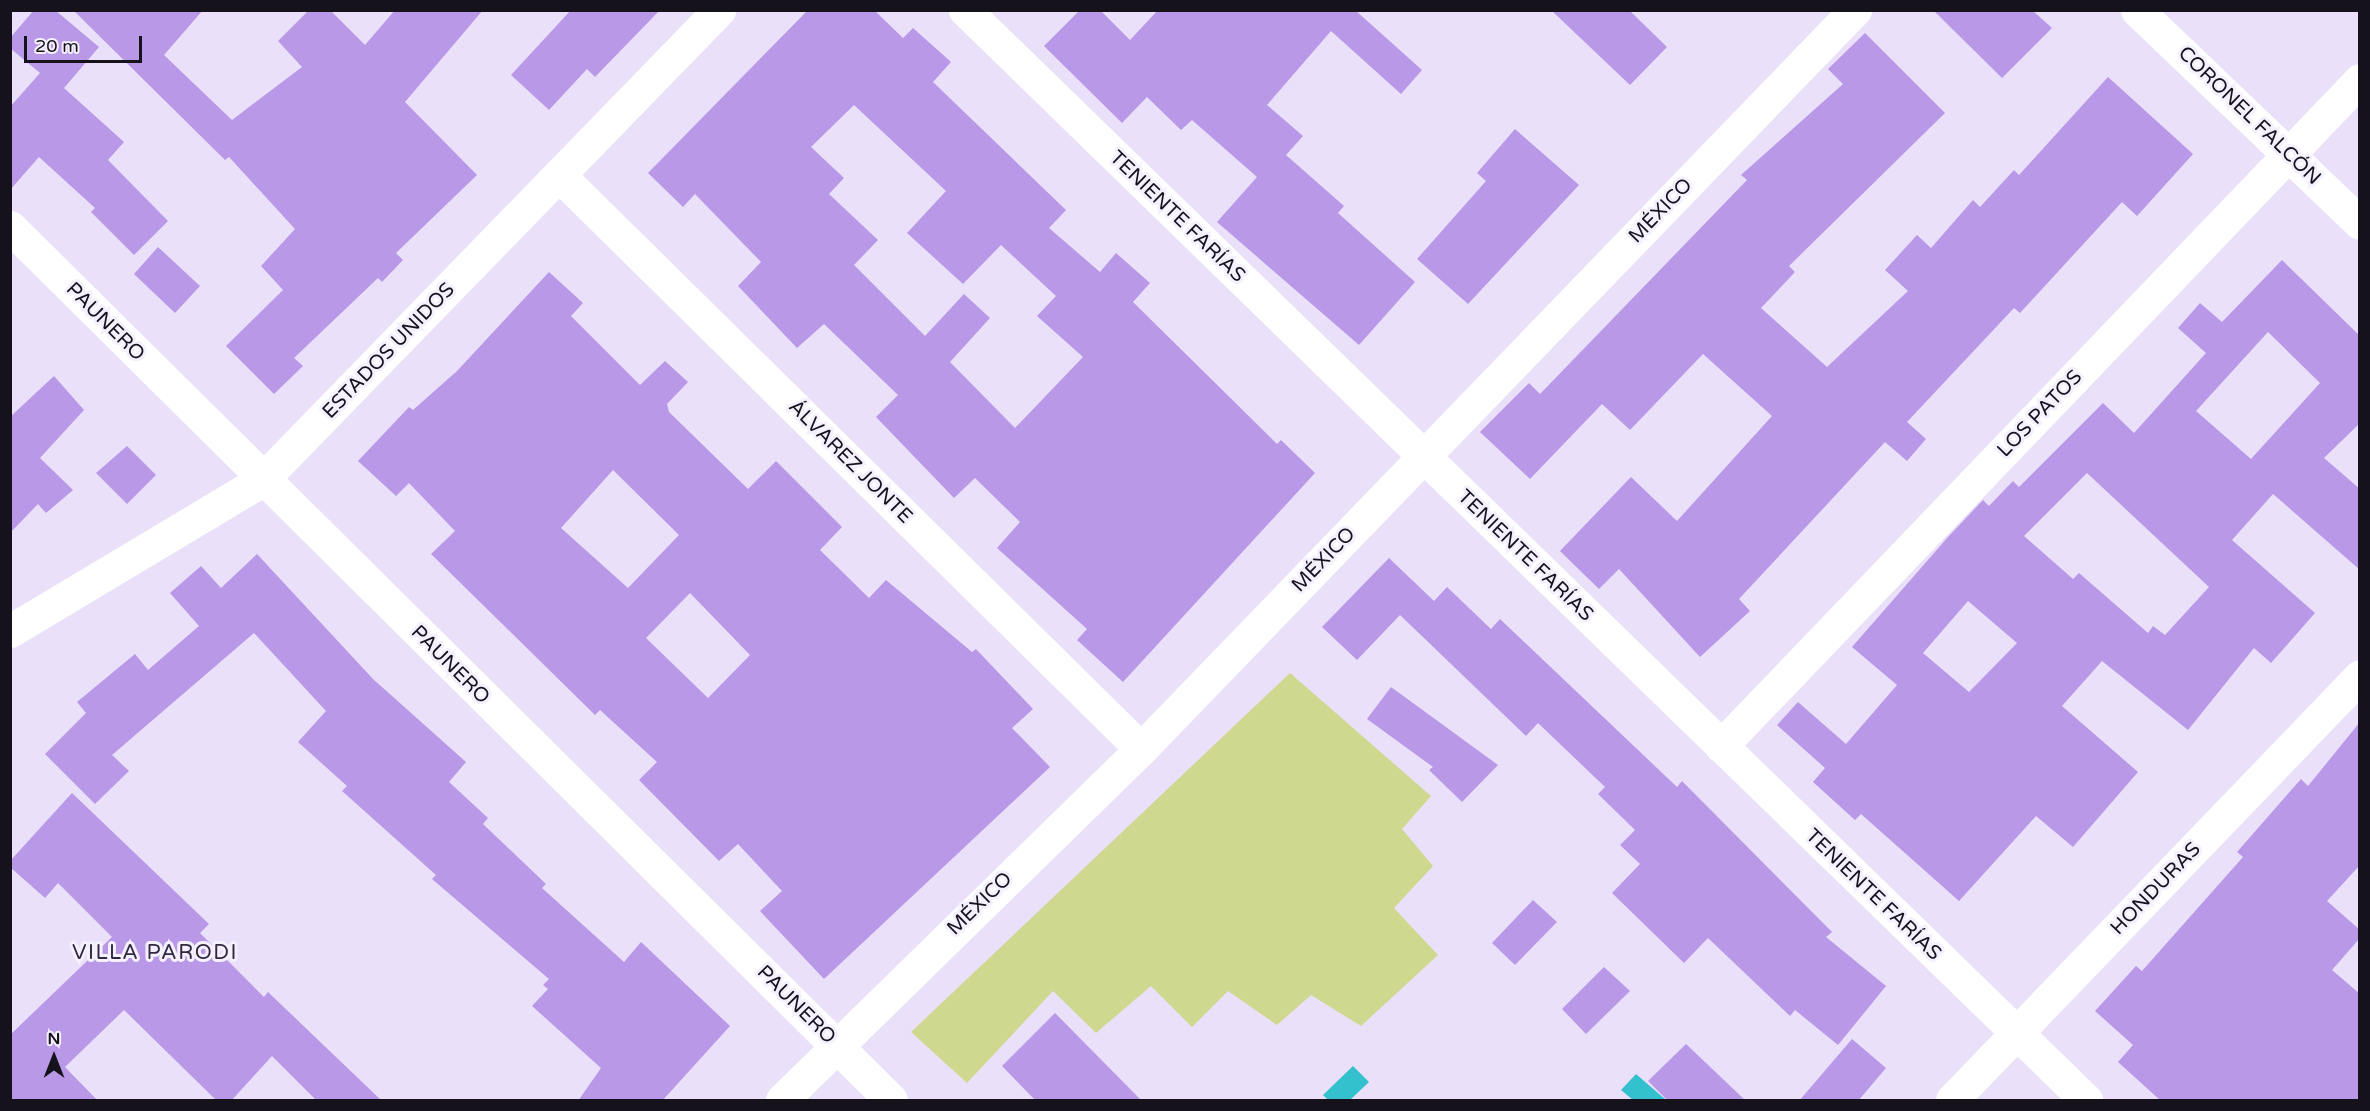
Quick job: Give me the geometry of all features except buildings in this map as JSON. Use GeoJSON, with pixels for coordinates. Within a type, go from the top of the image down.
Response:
{"type":"FeatureCollection","features":[{"type":"Feature","properties":{"kind":"street","name":"ESTADOS UNIDOS"},"geometry":{"type":"LineString","coordinates":[[10,631],[262,480],[719,10]]}},
{"type":"Feature","properties":{"kind":"street","name":"TENIENTE FARÍAS"},"geometry":{"type":"LineString","coordinates":[[965,10],[2086,1101]]}},
{"type":"Feature","properties":{"kind":"street","name":"MÉXICO"},"geometry":{"type":"LineString","coordinates":[[782,1101],[836,1044],[1141,749],[1855,10]]}},
{"type":"Feature","properties":{"kind":"street","name":"CORONEL FALCÓN"},"geometry":{"type":"LineString","coordinates":[[2137,10],[2360,222]]}},
{"type":"Feature","properties":{"kind":"street","name":"LOS PATOS"},"geometry":{"type":"LineString","coordinates":[[1721,746],[2360,80]]}},
{"type":"Feature","properties":{"kind":"street","name":"ÁLVAREZ JONTE"},"geometry":{"type":"LineString","coordinates":[[560,176],[1141,749]]}},
{"type":"Feature","properties":{"kind":"street","name":"PAUNERO"},"geometry":{"type":"LineString","coordinates":[[10,226],[262,480],[836,1044],[891,1101]]}},
{"type":"Feature","properties":{"kind":"street","name":"HONDURAS"},"geometry":{"type":"LineString","coordinates":[[1952,1101],[2360,676]]}},
{"type":"Feature","properties":{"kind":"green space"},"geometry":{"type":"Polygon","coordinates":[[[1290,673],[1431,796],[1402,829],[1433,866],[1394,908],[1438,955],[1361,1026],[1311,995],[1277,1025],[1228,991],[1192,1027],[1151,986],[1096,1033],[1053,991],[967,1083],[911,1032],[1290,673]]]}},
{"type":"Feature","properties":{"kind":"water"},"geometry":{"type":"Polygon","coordinates":[[[1353,1066],[1369,1082],[1350,1100],[1328,1100],[1323,1095],[1353,1066]]]}},
{"type":"Feature","properties":{"kind":"water"},"geometry":{"type":"Polygon","coordinates":[[[1636,1074],[1666,1100],[1633,1100],[1621,1090],[1636,1074]]]}},
{"type":"Feature","properties":{"kind":"district","name":"VILLA PARODI"},"geometry":{"type":"Point","coordinates":[155,953]}}]}
